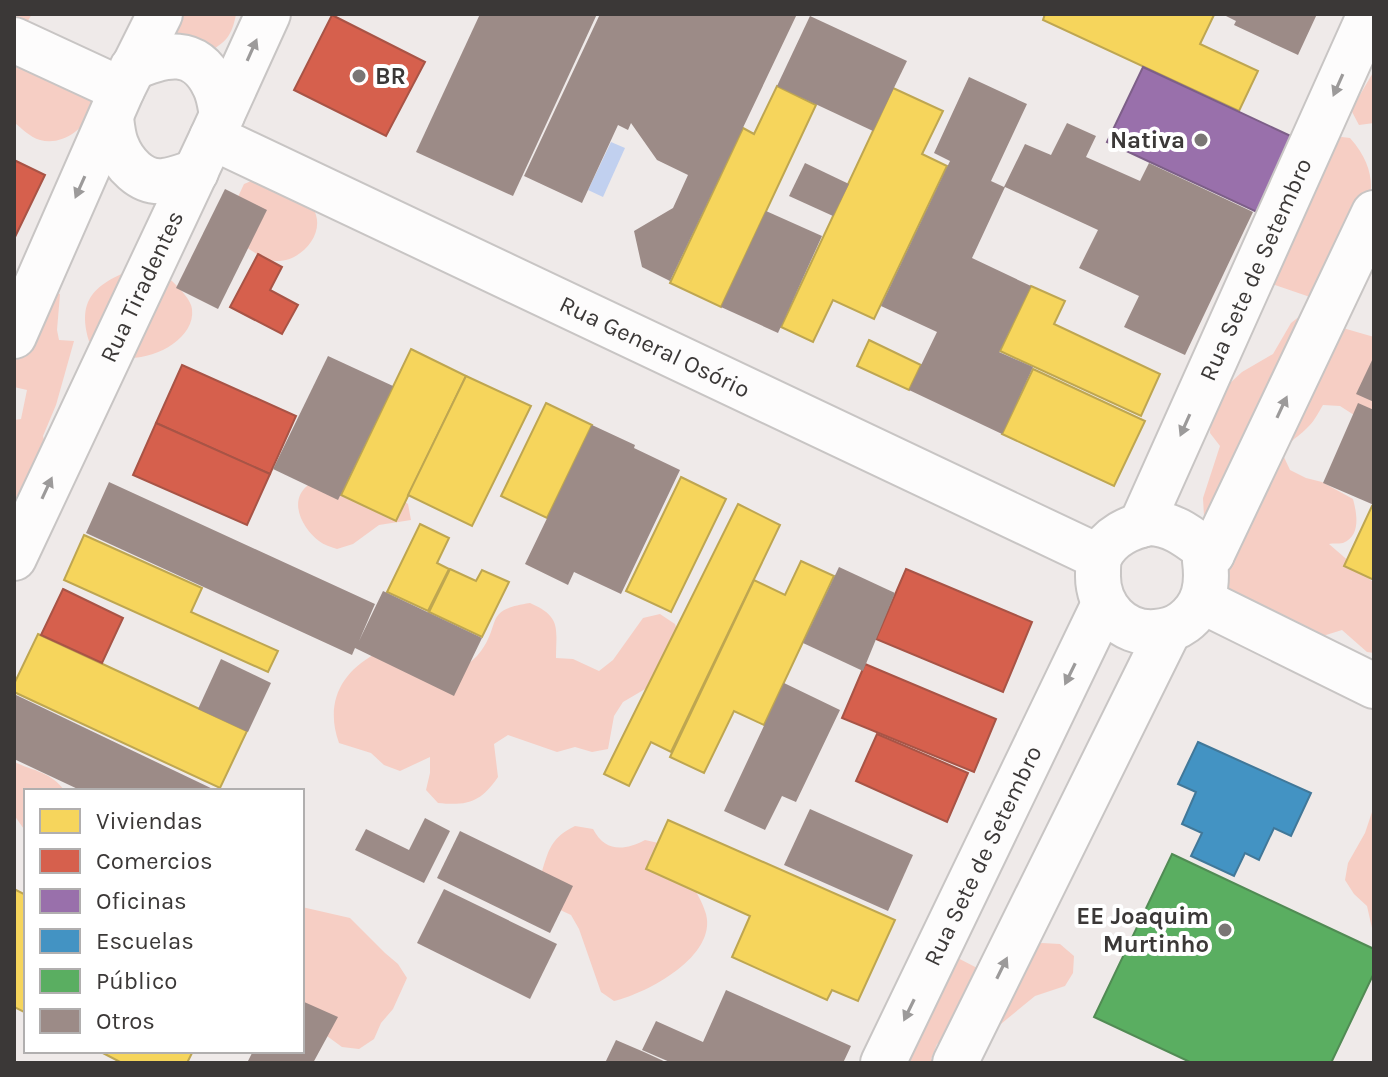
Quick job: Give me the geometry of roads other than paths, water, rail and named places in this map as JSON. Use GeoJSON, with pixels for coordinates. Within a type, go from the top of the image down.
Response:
{"type":"FeatureCollection","features":[{"type":"Feature","properties":{"kind":"main road"},"geometry":{"type":"LineString","coordinates":[[14,336],[160,14]]}},
{"type":"Feature","properties":{"kind":"main road","name":"Rua Tiradentes"},"geometry":{"type":"LineString","coordinates":[[14,558],[268,14]]}},
{"type":"Feature","properties":{"kind":"main road","name":"Rua Sete de Setembro"},"geometry":{"type":"LineString","coordinates":[[1141,525],[1370,14]]}},
{"type":"Feature","properties":{"kind":"main road"},"geometry":{"type":"LineString","coordinates":[[14,40],[122,92]]}},
{"type":"Feature","properties":{"kind":"main road"},"geometry":{"type":"LineString","coordinates":[[169,56],[189,59],[205,70],[216,87],[210,141],[162,182],[135,173],[116,144],[122,92],[155,58],[169,56]]}},
{"type":"Feature","properties":{"kind":"main road","name":"Rua General Osório"},"geometry":{"type":"LineString","coordinates":[[210,141],[1099,557]]}},
{"type":"Feature","properties":{"kind":"main road"},"geometry":{"type":"LineString","coordinates":[[1212,554],[1178,529],[1160,524],[1141,525],[1122,532],[1099,557],[1098,584],[1104,604],[1114,617],[1128,627],[1144,632],[1169,630],[1188,619],[1202,601],[1206,588],[1205,561],[1212,554],[1374,213]]}},
{"type":"Feature","properties":{"kind":"main road"},"geometry":{"type":"LineString","coordinates":[[1202,601],[1374,686]]}},
{"type":"Feature","properties":{"kind":"main road","name":"Rua Sete de Setembro"},"geometry":{"type":"LineString","coordinates":[[883,1063],[1104,604]]}},
{"type":"Feature","properties":{"kind":"main road"},"geometry":{"type":"LineString","coordinates":[[955,1063],[1169,630]]}},
{"type":"Feature","properties":{"kind":"water"},"geometry":{"type":"Polygon","coordinates":[[[611,142],[625,148],[603,197],[588,190],[611,142]]]}},
{"type":"Feature","properties":{"kind":"place","name":"BR"},"geometry":{"type":"Point","coordinates":[359,76]}},
{"type":"Feature","properties":{"kind":"place","name":"Nativa"},"geometry":{"type":"Point","coordinates":[1201,140]}},
{"type":"Feature","properties":{"kind":"place","name":"EE Joaquim Murtinho"},"geometry":{"type":"Point","coordinates":[1225,930]}}]}
